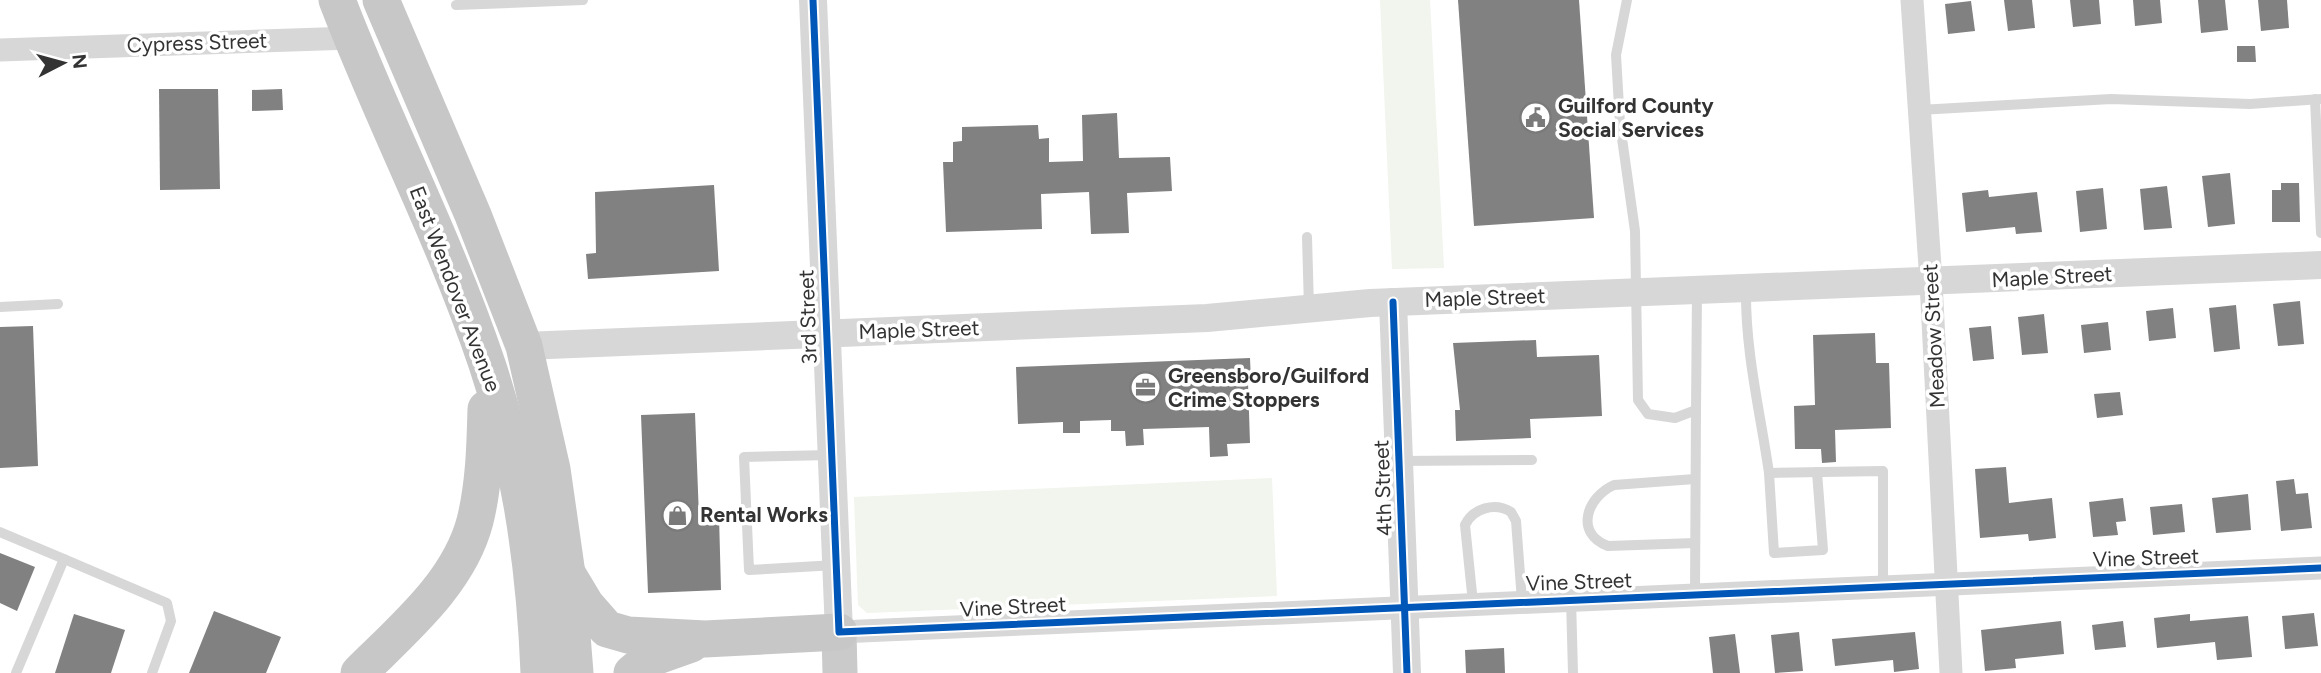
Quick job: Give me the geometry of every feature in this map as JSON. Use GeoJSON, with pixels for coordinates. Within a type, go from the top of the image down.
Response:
{"type":"FeatureCollection","features":[{"type":"Feature","properties":{"kind":"highway","name":"East Wendover Avenue"},"geometry":{"type":"LineString","coordinates":[[337,0],[460,290],[488,366],[518,486],[537,624],[539,673]]}},
{"type":"Feature","properties":{"kind":"highway","name":"East Wendover Avenue"},"geometry":{"type":"LineString","coordinates":[[381,0],[473,215],[524,346],[552,469],[567,574],[575,673]]}},
{"type":"Feature","properties":{"kind":"highway"},"geometry":{"type":"LineString","coordinates":[[460,290],[494,335],[524,346]]}},
{"type":"Feature","properties":{"kind":"highway"},"geometry":{"type":"LineString","coordinates":[[359,673],[426,605],[455,566],[474,523],[485,457],[488,366]]}},
{"type":"Feature","properties":{"kind":"highway"},"geometry":{"type":"LineString","coordinates":[[567,574],[586,605],[607,629],[628,635],[705,639],[839,632]]}},
{"type":"Feature","properties":{"kind":"highway"},"geometry":{"type":"LineString","coordinates":[[632,673],[649,659],[705,639]]}},
{"type":"Feature","properties":{"kind":"main road","name":"3rd Street"},"geometry":{"type":"LineString","coordinates":[[839,632],[841,673]]}},
{"type":"Feature","properties":{"kind":"street","name":"3rd Street"},"geometry":{"type":"LineString","coordinates":[[813,0],[839,632]]}},
{"type":"Feature","properties":{"kind":"street","name":"Meadow Street"},"geometry":{"type":"LineString","coordinates":[[1912,0],[1931,282],[1951,673]]}},
{"type":"Feature","properties":{"kind":"street","name":"Cypress Street"},"geometry":{"type":"LineString","coordinates":[[0,50],[352,38]]}},
{"type":"Feature","properties":{"kind":"street","name":"Maple Street"},"geometry":{"type":"LineString","coordinates":[[524,346],[1194,318],[1393,302],[2321,265]]}},
{"type":"Feature","properties":{"kind":"street","name":"4th Street"},"geometry":{"type":"LineString","coordinates":[[1393,302],[1407,673]]}},
{"type":"Feature","properties":{"kind":"street","name":"Vine Street"},"geometry":{"type":"LineString","coordinates":[[839,632],[2321,568]]}},
{"type":"Feature","properties":{"kind":"lane"},"geometry":{"type":"LineString","coordinates":[[456,5],[583,0]]}},
{"type":"Feature","properties":{"kind":"lane"},"geometry":{"type":"LineString","coordinates":[[1627,0],[1616,55],[1620,124],[1634,231],[1639,329],[1638,400],[1642,408],[1661,418],[1686,416],[1696,410]]}},
{"type":"Feature","properties":{"kind":"lane"},"geometry":{"type":"LineString","coordinates":[[1919,110],[2110,99],[2250,104],[2318,99],[2321,233]]}},
{"type":"Feature","properties":{"kind":"lane"},"geometry":{"type":"LineString","coordinates":[[1307,237],[1309,308]]}},
{"type":"Feature","properties":{"kind":"lane"},"geometry":{"type":"LineString","coordinates":[[1746,288],[1745,316],[1752,376],[1769,473],[1774,553],[1823,550],[1817,472]]}},
{"type":"Feature","properties":{"kind":"lane"},"geometry":{"type":"LineString","coordinates":[[1695,594],[1697,290]]}},
{"type":"Feature","properties":{"kind":"lane"},"geometry":{"type":"LineString","coordinates":[[0,307],[58,304]]}},
{"type":"Feature","properties":{"kind":"lane"},"geometry":{"type":"LineString","coordinates":[[831,455],[744,457],[749,569],[836,565]]}},
{"type":"Feature","properties":{"kind":"lane"},"geometry":{"type":"LineString","coordinates":[[1399,461],[1532,460]]}},
{"type":"Feature","properties":{"kind":"lane"},"geometry":{"type":"LineString","coordinates":[[1769,473],[1883,471],[1883,587]]}},
{"type":"Feature","properties":{"kind":"lane"},"geometry":{"type":"LineString","coordinates":[[1695,479],[1614,485],[1601,491],[1593,500],[1586,518],[1588,528],[1598,542],[1608,546],[1695,543]]}},
{"type":"Feature","properties":{"kind":"lane"},"geometry":{"type":"LineString","coordinates":[[1473,603],[1465,525],[1477,512],[1495,507],[1504,507],[1516,521],[1522,601]]}},
{"type":"Feature","properties":{"kind":"lane"},"geometry":{"type":"LineString","coordinates":[[0,532],[167,603],[171,621],[152,673]]}},
{"type":"Feature","properties":{"kind":"lane"},"geometry":{"type":"LineString","coordinates":[[16,673],[64,559]]}},
{"type":"Feature","properties":{"kind":"lane"},"geometry":{"type":"LineString","coordinates":[[1571,599],[1573,673]]}},
{"type":"Feature","properties":{"kind":"shaded area"},"geometry":{"type":"Polygon","coordinates":[[[1380,0],[1430,0],[1444,268],[1392,269],[1380,0]]]}},
{"type":"Feature","properties":{"kind":"shaded area"},"geometry":{"type":"Polygon","coordinates":[[[1272,478],[1277,596],[867,613],[858,605],[854,497],[1272,478]]]}},
{"type":"Feature","properties":{"kind":"building"},"geometry":{"type":"Polygon","coordinates":[[[1458,0],[1579,0],[1594,218],[1474,226],[1458,0]]]}},
{"type":"Feature","properties":{"kind":"building"},"geometry":{"type":"Polygon","coordinates":[[[2004,0],[2032,0],[2035,28],[2008,31],[2004,0]]]}},
{"type":"Feature","properties":{"kind":"building"},"geometry":{"type":"Polygon","coordinates":[[[2070,0],[2099,0],[2101,24],[2073,27],[2070,0]]]}},
{"type":"Feature","properties":{"kind":"building"},"geometry":{"type":"Polygon","coordinates":[[[2133,0],[2160,0],[2162,23],[2135,26],[2133,0]]]}},
{"type":"Feature","properties":{"kind":"building"},"geometry":{"type":"Polygon","coordinates":[[[2198,0],[2225,0],[2228,30],[2201,33],[2198,0]]]}},
{"type":"Feature","properties":{"kind":"building"},"geometry":{"type":"Polygon","coordinates":[[[2258,0],[2287,0],[2289,28],[2261,31],[2258,0]]]}},
{"type":"Feature","properties":{"kind":"building"},"geometry":{"type":"Polygon","coordinates":[[[1971,1],[1975,31],[1948,34],[1945,4],[1971,1]]]}},
{"type":"Feature","properties":{"kind":"building"},"geometry":{"type":"Polygon","coordinates":[[[2237,46],[2255,46],[2256,62],[2237,62],[2237,46]]]}},
{"type":"Feature","properties":{"kind":"building"},"geometry":{"type":"Polygon","coordinates":[[[159,89],[218,89],[220,189],[160,190],[159,89]]]}},
{"type":"Feature","properties":{"kind":"building"},"geometry":{"type":"Polygon","coordinates":[[[282,89],[283,110],[252,111],[252,90],[282,89]]]}},
{"type":"Feature","properties":{"kind":"building"},"geometry":{"type":"Polygon","coordinates":[[[1117,113],[1119,158],[1170,157],[1172,191],[1127,193],[1129,233],[1091,234],[1089,192],[1041,194],[1042,229],[946,232],[943,162],[953,162],[953,142],[962,141],[962,127],[1038,125],[1039,139],[1049,138],[1049,162],[1083,161],[1082,115],[1117,113]]]}},
{"type":"Feature","properties":{"kind":"building"},"geometry":{"type":"Polygon","coordinates":[[[2230,173],[2235,224],[2208,227],[2202,176],[2230,173]]]}},
{"type":"Feature","properties":{"kind":"building"},"geometry":{"type":"Polygon","coordinates":[[[2281,183],[2299,183],[2300,222],[2272,222],[2272,190],[2281,190],[2281,183]]]}},
{"type":"Feature","properties":{"kind":"building"},"geometry":{"type":"Polygon","coordinates":[[[714,185],[719,271],[588,279],[586,254],[596,253],[595,192],[714,185]]]}},
{"type":"Feature","properties":{"kind":"building"},"geometry":{"type":"Polygon","coordinates":[[[2167,186],[2172,228],[2144,230],[2140,189],[2167,186]]]}},
{"type":"Feature","properties":{"kind":"building"},"geometry":{"type":"Polygon","coordinates":[[[2103,188],[2107,229],[2080,232],[2076,191],[2103,188]]]}},
{"type":"Feature","properties":{"kind":"building"},"geometry":{"type":"Polygon","coordinates":[[[1988,190],[1989,197],[2037,192],[2042,232],[2016,234],[2015,227],[1966,232],[1962,193],[1988,190]]]}},
{"type":"Feature","properties":{"kind":"building"},"geometry":{"type":"Polygon","coordinates":[[[2300,301],[2304,344],[2278,346],[2273,304],[2300,301]]]}},
{"type":"Feature","properties":{"kind":"building"},"geometry":{"type":"Polygon","coordinates":[[[2236,305],[2240,349],[2214,352],[2209,308],[2236,305]]]}},
{"type":"Feature","properties":{"kind":"building"},"geometry":{"type":"Polygon","coordinates":[[[2173,308],[2176,338],[2149,341],[2146,311],[2173,308]]]}},
{"type":"Feature","properties":{"kind":"building"},"geometry":{"type":"Polygon","coordinates":[[[2044,314],[2048,353],[2022,355],[2018,317],[2044,314]]]}},
{"type":"Feature","properties":{"kind":"building"},"geometry":{"type":"Polygon","coordinates":[[[2108,322],[2111,350],[2084,353],[2081,325],[2108,322]]]}},
{"type":"Feature","properties":{"kind":"building"},"geometry":{"type":"Polygon","coordinates":[[[33,326],[38,466],[0,468],[0,327],[33,326]]]}},
{"type":"Feature","properties":{"kind":"building"},"geometry":{"type":"Polygon","coordinates":[[[1991,326],[1994,359],[1973,361],[1969,328],[1991,326]]]}},
{"type":"Feature","properties":{"kind":"building"},"geometry":{"type":"Polygon","coordinates":[[[1875,333],[1876,363],[1889,363],[1891,428],[1835,430],[1836,462],[1822,463],[1821,449],[1795,449],[1794,406],[1815,405],[1813,335],[1875,333]]]}},
{"type":"Feature","properties":{"kind":"building"},"geometry":{"type":"Polygon","coordinates":[[[1536,340],[1537,357],[1599,355],[1602,416],[1530,419],[1531,438],[1456,441],[1455,410],[1460,410],[1453,343],[1536,340]]]}},
{"type":"Feature","properties":{"kind":"building"},"geometry":{"type":"Polygon","coordinates":[[[1250,358],[1250,443],[1227,444],[1228,456],[1210,457],[1209,427],[1143,429],[1144,445],[1126,446],[1125,431],[1111,431],[1111,420],[1080,421],[1080,433],[1063,433],[1063,422],[1018,424],[1016,367],[1250,358]]]}},
{"type":"Feature","properties":{"kind":"building"},"geometry":{"type":"Polygon","coordinates":[[[2120,392],[2123,415],[2097,418],[2094,394],[2120,392]]]}},
{"type":"Feature","properties":{"kind":"building"},"geometry":{"type":"Polygon","coordinates":[[[695,413],[699,517],[719,516],[721,590],[648,593],[641,415],[695,413]]]}},
{"type":"Feature","properties":{"kind":"building"},"geometry":{"type":"Polygon","coordinates":[[[2006,467],[2009,503],[2052,498],[2056,538],[2029,541],[2028,534],[1980,538],[1975,469],[2006,467]]]}},
{"type":"Feature","properties":{"kind":"building"},"geometry":{"type":"Polygon","coordinates":[[[2294,479],[2296,494],[2308,493],[2312,528],[2281,531],[2276,481],[2294,479]]]}},
{"type":"Feature","properties":{"kind":"building"},"geometry":{"type":"Polygon","coordinates":[[[2248,494],[2251,530],[2216,533],[2212,498],[2248,494]]]}},
{"type":"Feature","properties":{"kind":"building"},"geometry":{"type":"Polygon","coordinates":[[[2123,498],[2126,521],[2116,522],[2118,535],[2093,537],[2089,502],[2123,498]]]}},
{"type":"Feature","properties":{"kind":"building"},"geometry":{"type":"Polygon","coordinates":[[[2182,504],[2185,532],[2153,535],[2150,507],[2182,504]]]}},
{"type":"Feature","properties":{"kind":"building"},"geometry":{"type":"Polygon","coordinates":[[[0,553],[35,567],[17,611],[0,603],[0,553]]]}},
{"type":"Feature","properties":{"kind":"building"},"geometry":{"type":"Polygon","coordinates":[[[214,611],[281,637],[266,673],[189,673],[214,611]]]}},
{"type":"Feature","properties":{"kind":"building"},"geometry":{"type":"Polygon","coordinates":[[[2314,613],[2318,646],[2285,649],[2282,616],[2314,613]]]}},
{"type":"Feature","properties":{"kind":"building"},"geometry":{"type":"Polygon","coordinates":[[[74,614],[125,630],[111,673],[55,673],[74,614]]]}},
{"type":"Feature","properties":{"kind":"building"},"geometry":{"type":"Polygon","coordinates":[[[2190,614],[2190,621],[2248,616],[2252,657],[2217,660],[2215,642],[2157,648],[2154,618],[2190,614]]]}},
{"type":"Feature","properties":{"kind":"building"},"geometry":{"type":"Polygon","coordinates":[[[2061,621],[2064,654],[2015,659],[2016,668],[1985,671],[1981,630],[2061,621]]]}},
{"type":"Feature","properties":{"kind":"building"},"geometry":{"type":"Polygon","coordinates":[[[2123,621],[2126,647],[2095,650],[2092,625],[2123,621]]]}},
{"type":"Feature","properties":{"kind":"building"},"geometry":{"type":"Polygon","coordinates":[[[1799,632],[1803,671],[1775,673],[1771,635],[1799,632]]]}},
{"type":"Feature","properties":{"kind":"building"},"geometry":{"type":"Polygon","coordinates":[[[1915,632],[1919,669],[1894,672],[1893,660],[1835,666],[1832,639],[1915,632]]]}},
{"type":"Feature","properties":{"kind":"building"},"geometry":{"type":"Polygon","coordinates":[[[1735,634],[1740,673],[1713,673],[1709,637],[1735,634]]]}},
{"type":"Feature","properties":{"kind":"building"},"geometry":{"type":"Polygon","coordinates":[[[1504,648],[1505,673],[1466,673],[1465,650],[1504,648]]]}},
{"type":"Feature","properties":{"kind":"cycle path"},"geometry":{"type":"LineString","coordinates":[[813,0],[839,632],[2321,568]]}},
{"type":"Feature","properties":{"kind":"cycle path"},"geometry":{"type":"LineString","coordinates":[[1393,302],[1407,673]]}},
{"type":"Feature","properties":{"kind":"place","name":"Guilford County Social Services"},"geometry":{"type":"Point","coordinates":[1535,118]}},
{"type":"Feature","properties":{"kind":"place","name":"Greensboro/Guilford Crime Stoppers"},"geometry":{"type":"Point","coordinates":[1145,388]}},
{"type":"Feature","properties":{"kind":"place","name":"Rental Works"},"geometry":{"type":"Point","coordinates":[677,515]}}]}
